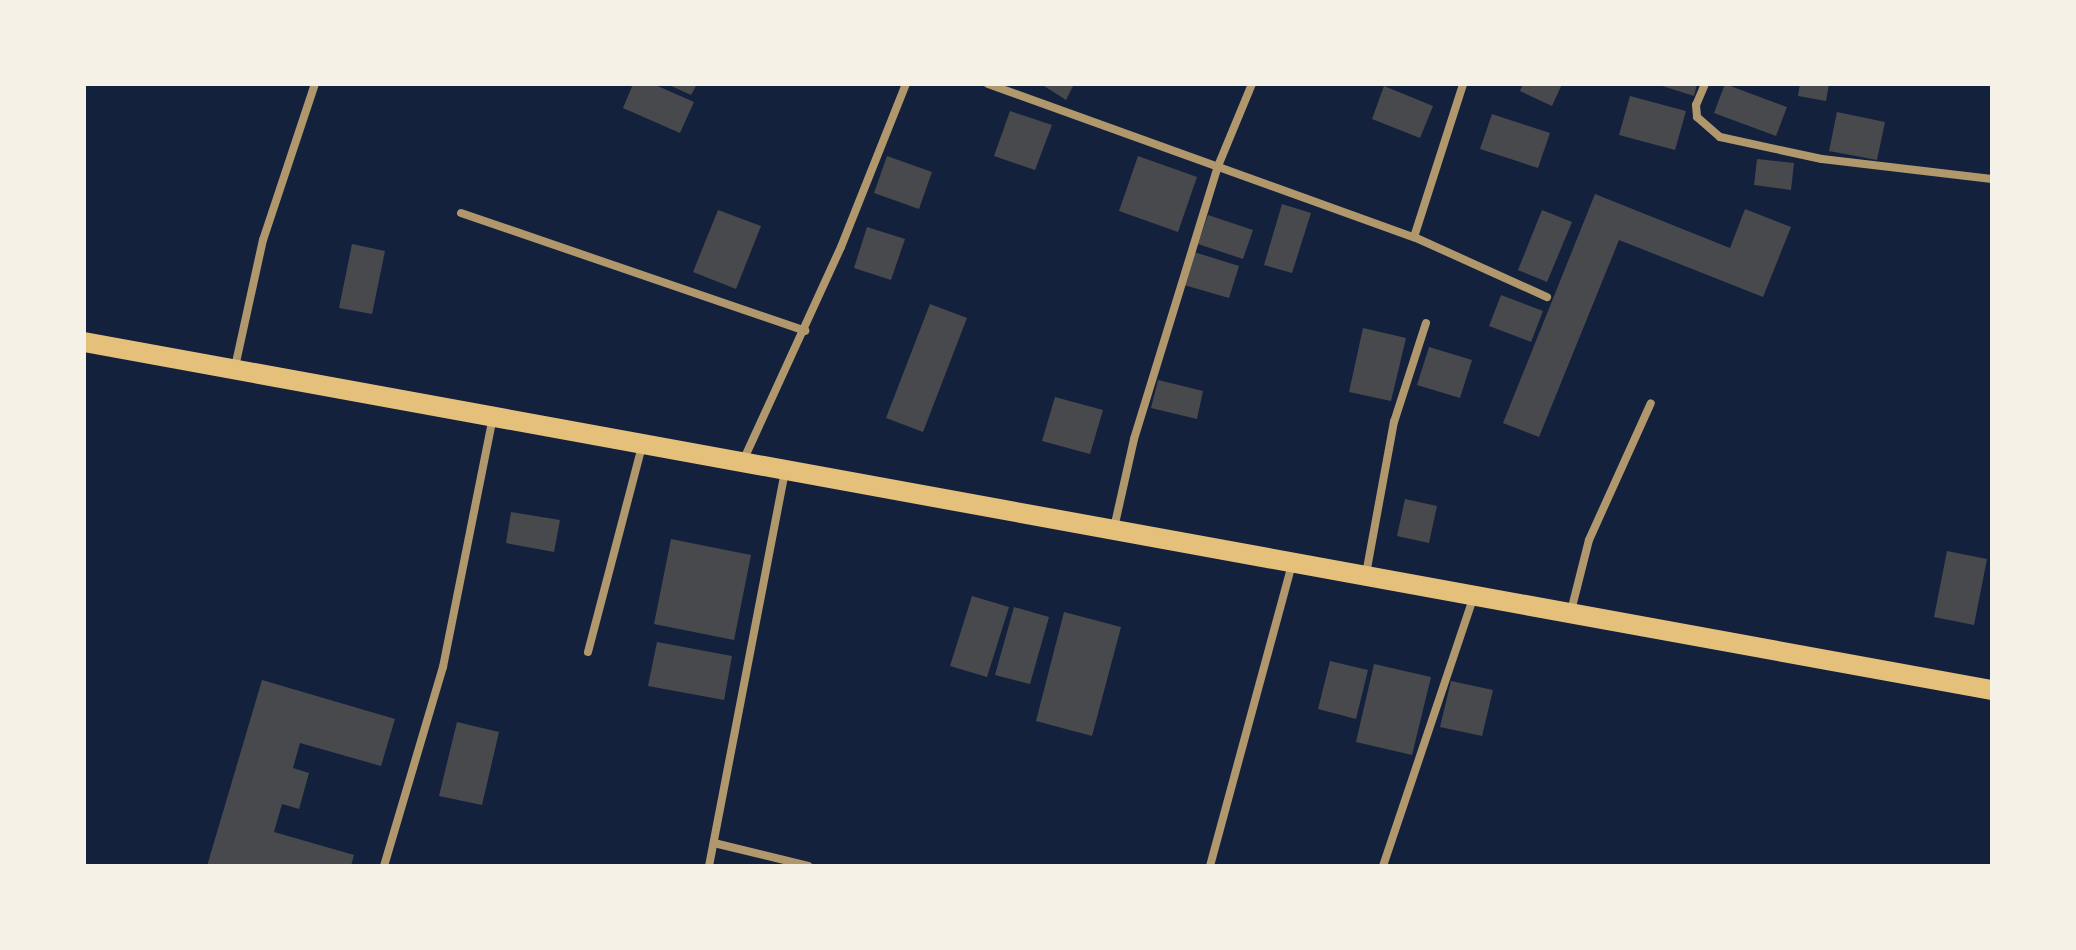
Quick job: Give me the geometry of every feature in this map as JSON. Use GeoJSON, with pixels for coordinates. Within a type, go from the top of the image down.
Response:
{"type":"FeatureCollection","features":[{"type":"Feature","properties":{"kind":"main road"},"geometry":{"type":"LineString","coordinates":[[84,342],[786,467],[1292,564],[1366,574],[1569,617],[1992,690]]}},
{"type":"Feature","properties":{"kind":"street"},"geometry":{"type":"LineString","coordinates":[[235,367],[263,240],[315,84]]}},
{"type":"Feature","properties":{"kind":"street"},"geometry":{"type":"LineString","coordinates":[[988,84],[1414,237],[1547,297]]}},
{"type":"Feature","properties":{"kind":"street"},"geometry":{"type":"LineString","coordinates":[[1114,528],[1134,439],[1218,166],[1252,84]]}},
{"type":"Feature","properties":{"kind":"street"},"geometry":{"type":"LineString","coordinates":[[1414,237],[1463,84]]}},
{"type":"Feature","properties":{"kind":"street"},"geometry":{"type":"LineString","coordinates":[[1705,84],[1696,105],[1697,117],[1720,137],[1822,159],[1992,179]]}},
{"type":"Feature","properties":{"kind":"street"},"geometry":{"type":"LineString","coordinates":[[743,461],[805,331],[903,85]]}},
{"type":"Feature","properties":{"kind":"street"},"geometry":{"type":"LineString","coordinates":[[461,213],[805,331]]}},
{"type":"Feature","properties":{"kind":"street"},"geometry":{"type":"LineString","coordinates":[[1366,574],[1394,422],[1426,323]]}},
{"type":"Feature","properties":{"kind":"street"},"geometry":{"type":"LineString","coordinates":[[1569,617],[1589,540],[1651,403]]}},
{"type":"Feature","properties":{"kind":"street"},"geometry":{"type":"LineString","coordinates":[[384,866],[443,667],[493,415]]}},
{"type":"Feature","properties":{"kind":"street"},"geometry":{"type":"LineString","coordinates":[[588,652],[643,443]]}},
{"type":"Feature","properties":{"kind":"street"},"geometry":{"type":"LineString","coordinates":[[709,866],[786,467]]}},
{"type":"Feature","properties":{"kind":"street"},"geometry":{"type":"LineString","coordinates":[[1210,866],[1292,564]]}},
{"type":"Feature","properties":{"kind":"street"},"geometry":{"type":"LineString","coordinates":[[1383,866],[1473,599]]}},
{"type":"Feature","properties":{"kind":"street"},"geometry":{"type":"LineString","coordinates":[[714,843],[808,866]]}},
{"type":"Feature","properties":{"kind":"building"},"geometry":{"type":"Polygon","coordinates":[[[633,84],[653,84],[694,102],[680,133],[623,108],[633,84]]]}},
{"type":"Feature","properties":{"kind":"building"},"geometry":{"type":"Polygon","coordinates":[[[667,84],[697,84],[691,95],[667,84]]]}},
{"type":"Feature","properties":{"kind":"building"},"geometry":{"type":"Polygon","coordinates":[[[1041,84],[1074,84],[1066,100],[1041,84]]]}},
{"type":"Feature","properties":{"kind":"building"},"geometry":{"type":"Polygon","coordinates":[[[1523,84],[1562,84],[1552,106],[1520,91],[1523,84]]]}},
{"type":"Feature","properties":{"kind":"building"},"geometry":{"type":"Polygon","coordinates":[[[1656,84],[1697,84],[1694,96],[1656,84]]]}},
{"type":"Feature","properties":{"kind":"building"},"geometry":{"type":"Polygon","coordinates":[[[1725,84],[1787,107],[1776,136],[1714,113],[1725,84]]]}},
{"type":"Feature","properties":{"kind":"building"},"geometry":{"type":"Polygon","coordinates":[[[1800,84],[1829,84],[1826,101],[1798,96],[1800,84]]]}},
{"type":"Feature","properties":{"kind":"building"},"geometry":{"type":"Polygon","coordinates":[[[1384,86],[1433,106],[1420,138],[1372,119],[1384,86]]]}},
{"type":"Feature","properties":{"kind":"building"},"geometry":{"type":"Polygon","coordinates":[[[1630,96],[1686,111],[1675,150],[1619,135],[1630,96]]]}},
{"type":"Feature","properties":{"kind":"building"},"geometry":{"type":"Polygon","coordinates":[[[1010,111],[1052,125],[1035,170],[994,156],[1010,111]]]}},
{"type":"Feature","properties":{"kind":"building"},"geometry":{"type":"Polygon","coordinates":[[[1837,112],[1885,122],[1877,160],[1829,151],[1837,112]]]}},
{"type":"Feature","properties":{"kind":"building"},"geometry":{"type":"Polygon","coordinates":[[[1492,114],[1550,133],[1538,168],[1480,149],[1492,114]]]}},
{"type":"Feature","properties":{"kind":"building"},"geometry":{"type":"Polygon","coordinates":[[[887,156],[932,172],[919,209],[874,193],[887,156]]]}},
{"type":"Feature","properties":{"kind":"building"},"geometry":{"type":"Polygon","coordinates":[[[1138,156],[1197,177],[1178,232],[1119,211],[1138,156]]]}},
{"type":"Feature","properties":{"kind":"building"},"geometry":{"type":"Polygon","coordinates":[[[1757,159],[1794,163],[1791,190],[1754,185],[1757,159]]]}},
{"type":"Feature","properties":{"kind":"building"},"geometry":{"type":"Polygon","coordinates":[[[1595,194],[1730,248],[1745,209],[1791,227],[1763,297],[1619,240],[1539,437],[1503,423],[1595,194]]]}},
{"type":"Feature","properties":{"kind":"building"},"geometry":{"type":"Polygon","coordinates":[[[1282,204],[1311,213],[1292,273],[1264,265],[1282,204]]]}},
{"type":"Feature","properties":{"kind":"building"},"geometry":{"type":"Polygon","coordinates":[[[718,210],[761,226],[736,289],[693,272],[718,210]]]}},
{"type":"Feature","properties":{"kind":"building"},"geometry":{"type":"Polygon","coordinates":[[[1542,210],[1572,222],[1547,282],[1518,270],[1542,210]]]}},
{"type":"Feature","properties":{"kind":"building"},"geometry":{"type":"Polygon","coordinates":[[[1208,215],[1253,230],[1243,259],[1198,244],[1208,215]]]}},
{"type":"Feature","properties":{"kind":"building"},"geometry":{"type":"Polygon","coordinates":[[[867,227],[905,239],[891,280],[854,268],[867,227]]]}},
{"type":"Feature","properties":{"kind":"building"},"geometry":{"type":"Polygon","coordinates":[[[352,244],[385,251],[372,314],[339,308],[352,244]]]}},
{"type":"Feature","properties":{"kind":"building"},"geometry":{"type":"Polygon","coordinates":[[[1194,252],[1239,266],[1229,298],[1184,285],[1194,252]]]}},
{"type":"Feature","properties":{"kind":"building"},"geometry":{"type":"Polygon","coordinates":[[[1501,295],[1543,311],[1531,342],[1489,326],[1501,295]]]}},
{"type":"Feature","properties":{"kind":"building"},"geometry":{"type":"Polygon","coordinates":[[[930,304],[967,318],[923,432],[886,418],[930,304]]]}},
{"type":"Feature","properties":{"kind":"building"},"geometry":{"type":"Polygon","coordinates":[[[1363,328],[1406,338],[1391,401],[1349,392],[1363,328]]]}},
{"type":"Feature","properties":{"kind":"building"},"geometry":{"type":"Polygon","coordinates":[[[1429,347],[1472,360],[1460,398],[1417,385],[1429,347]]]}},
{"type":"Feature","properties":{"kind":"building"},"geometry":{"type":"Polygon","coordinates":[[[1158,380],[1203,391],[1197,419],[1151,408],[1158,380]]]}},
{"type":"Feature","properties":{"kind":"building"},"geometry":{"type":"Polygon","coordinates":[[[1055,397],[1103,410],[1090,454],[1042,441],[1055,397]]]}},
{"type":"Feature","properties":{"kind":"building"},"geometry":{"type":"Polygon","coordinates":[[[1405,499],[1437,506],[1429,543],[1397,536],[1405,499]]]}},
{"type":"Feature","properties":{"kind":"building"},"geometry":{"type":"Polygon","coordinates":[[[511,512],[560,520],[554,552],[506,543],[511,512]]]}},
{"type":"Feature","properties":{"kind":"building"},"geometry":{"type":"Polygon","coordinates":[[[671,539],[751,555],[734,640],[654,624],[671,539]]]}},
{"type":"Feature","properties":{"kind":"building"},"geometry":{"type":"Polygon","coordinates":[[[1947,551],[1987,559],[1974,625],[1934,617],[1947,551]]]}},
{"type":"Feature","properties":{"kind":"building"},"geometry":{"type":"Polygon","coordinates":[[[972,596],[1009,607],[987,677],[950,666],[972,596]]]}},
{"type":"Feature","properties":{"kind":"building"},"geometry":{"type":"Polygon","coordinates":[[[1014,607],[1049,617],[1030,684],[995,675],[1014,607]]]}},
{"type":"Feature","properties":{"kind":"building"},"geometry":{"type":"Polygon","coordinates":[[[1064,612],[1121,627],[1092,736],[1036,721],[1064,612]]]}},
{"type":"Feature","properties":{"kind":"building"},"geometry":{"type":"Polygon","coordinates":[[[657,642],[732,656],[724,700],[648,686],[657,642]]]}},
{"type":"Feature","properties":{"kind":"building"},"geometry":{"type":"Polygon","coordinates":[[[1330,661],[1368,670],[1356,719],[1318,709],[1330,661]]]}},
{"type":"Feature","properties":{"kind":"building"},"geometry":{"type":"Polygon","coordinates":[[[1374,664],[1431,677],[1412,755],[1356,742],[1374,664]]]}},
{"type":"Feature","properties":{"kind":"building"},"geometry":{"type":"Polygon","coordinates":[[[262,680],[395,719],[381,766],[300,743],[293,768],[309,773],[299,809],[282,804],[274,832],[354,855],[351,866],[207,866],[262,680]]]}},
{"type":"Feature","properties":{"kind":"building"},"geometry":{"type":"Polygon","coordinates":[[[1451,681],[1493,690],[1482,736],[1440,727],[1451,681]]]}},
{"type":"Feature","properties":{"kind":"building"},"geometry":{"type":"Polygon","coordinates":[[[457,722],[499,732],[482,805],[439,796],[457,722]]]}}]}
